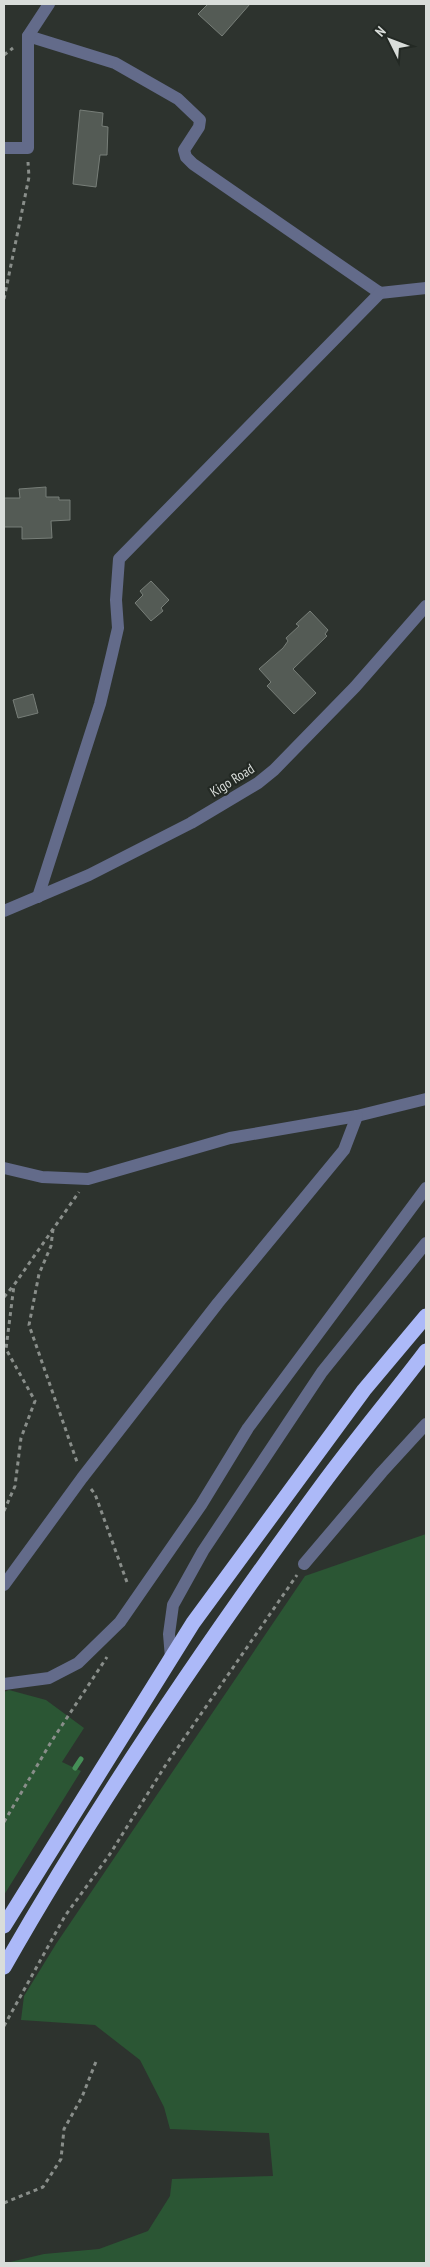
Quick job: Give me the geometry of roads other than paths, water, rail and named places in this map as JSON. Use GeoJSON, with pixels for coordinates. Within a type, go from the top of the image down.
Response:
{"type":"FeatureCollection","features":[{"type":"Feature","properties":{"kind":"highway"},"geometry":{"type":"LineString","coordinates":[[4,1926],[193,1623],[364,1390],[426,1316]]}},
{"type":"Feature","properties":{"kind":"highway"},"geometry":{"type":"LineString","coordinates":[[4,1967],[143,1738],[323,1484],[426,1352]]}},
{"type":"Feature","properties":{"kind":"street"},"geometry":{"type":"LineString","coordinates":[[4,148],[28,148],[28,36],[49,4]]}},
{"type":"Feature","properties":{"kind":"street"},"geometry":{"type":"LineString","coordinates":[[28,36],[115,64],[178,99],[200,120],[199,126],[184,150],[186,157],[193,164],[380,293]]}},
{"type":"Feature","properties":{"kind":"street"},"geometry":{"type":"LineString","coordinates":[[38,897],[100,704],[112,654],[118,628],[116,600],[119,559],[380,293],[426,288]]}},
{"type":"Feature","properties":{"kind":"street","name":"Kigo Road"},"geometry":{"type":"LineString","coordinates":[[4,910],[89,875],[182,827],[258,783],[274,770],[355,687],[426,606]]}},
{"type":"Feature","properties":{"kind":"street"},"geometry":{"type":"LineString","coordinates":[[4,1168],[42,1177],[88,1179],[230,1138],[356,1116],[426,1099]]}},
{"type":"Feature","properties":{"kind":"street"},"geometry":{"type":"LineString","coordinates":[[4,1585],[82,1478],[218,1303],[344,1150],[356,1116]]}},
{"type":"Feature","properties":{"kind":"street"},"geometry":{"type":"LineString","coordinates":[[4,1684],[48,1678],[78,1663],[120,1622],[201,1505],[248,1428],[426,1188]]}},
{"type":"Feature","properties":{"kind":"street"},"geometry":{"type":"LineString","coordinates":[[171,1658],[169,1634],[174,1605],[203,1551],[322,1372],[426,1243]]}},
{"type":"Feature","properties":{"kind":"street"},"geometry":{"type":"LineString","coordinates":[[304,1564],[382,1472],[426,1424]]}},
{"type":"Feature","properties":{"kind":"waterway"},"geometry":{"type":"LineString","coordinates":[[75,1768],[81,1759]]}}]}
